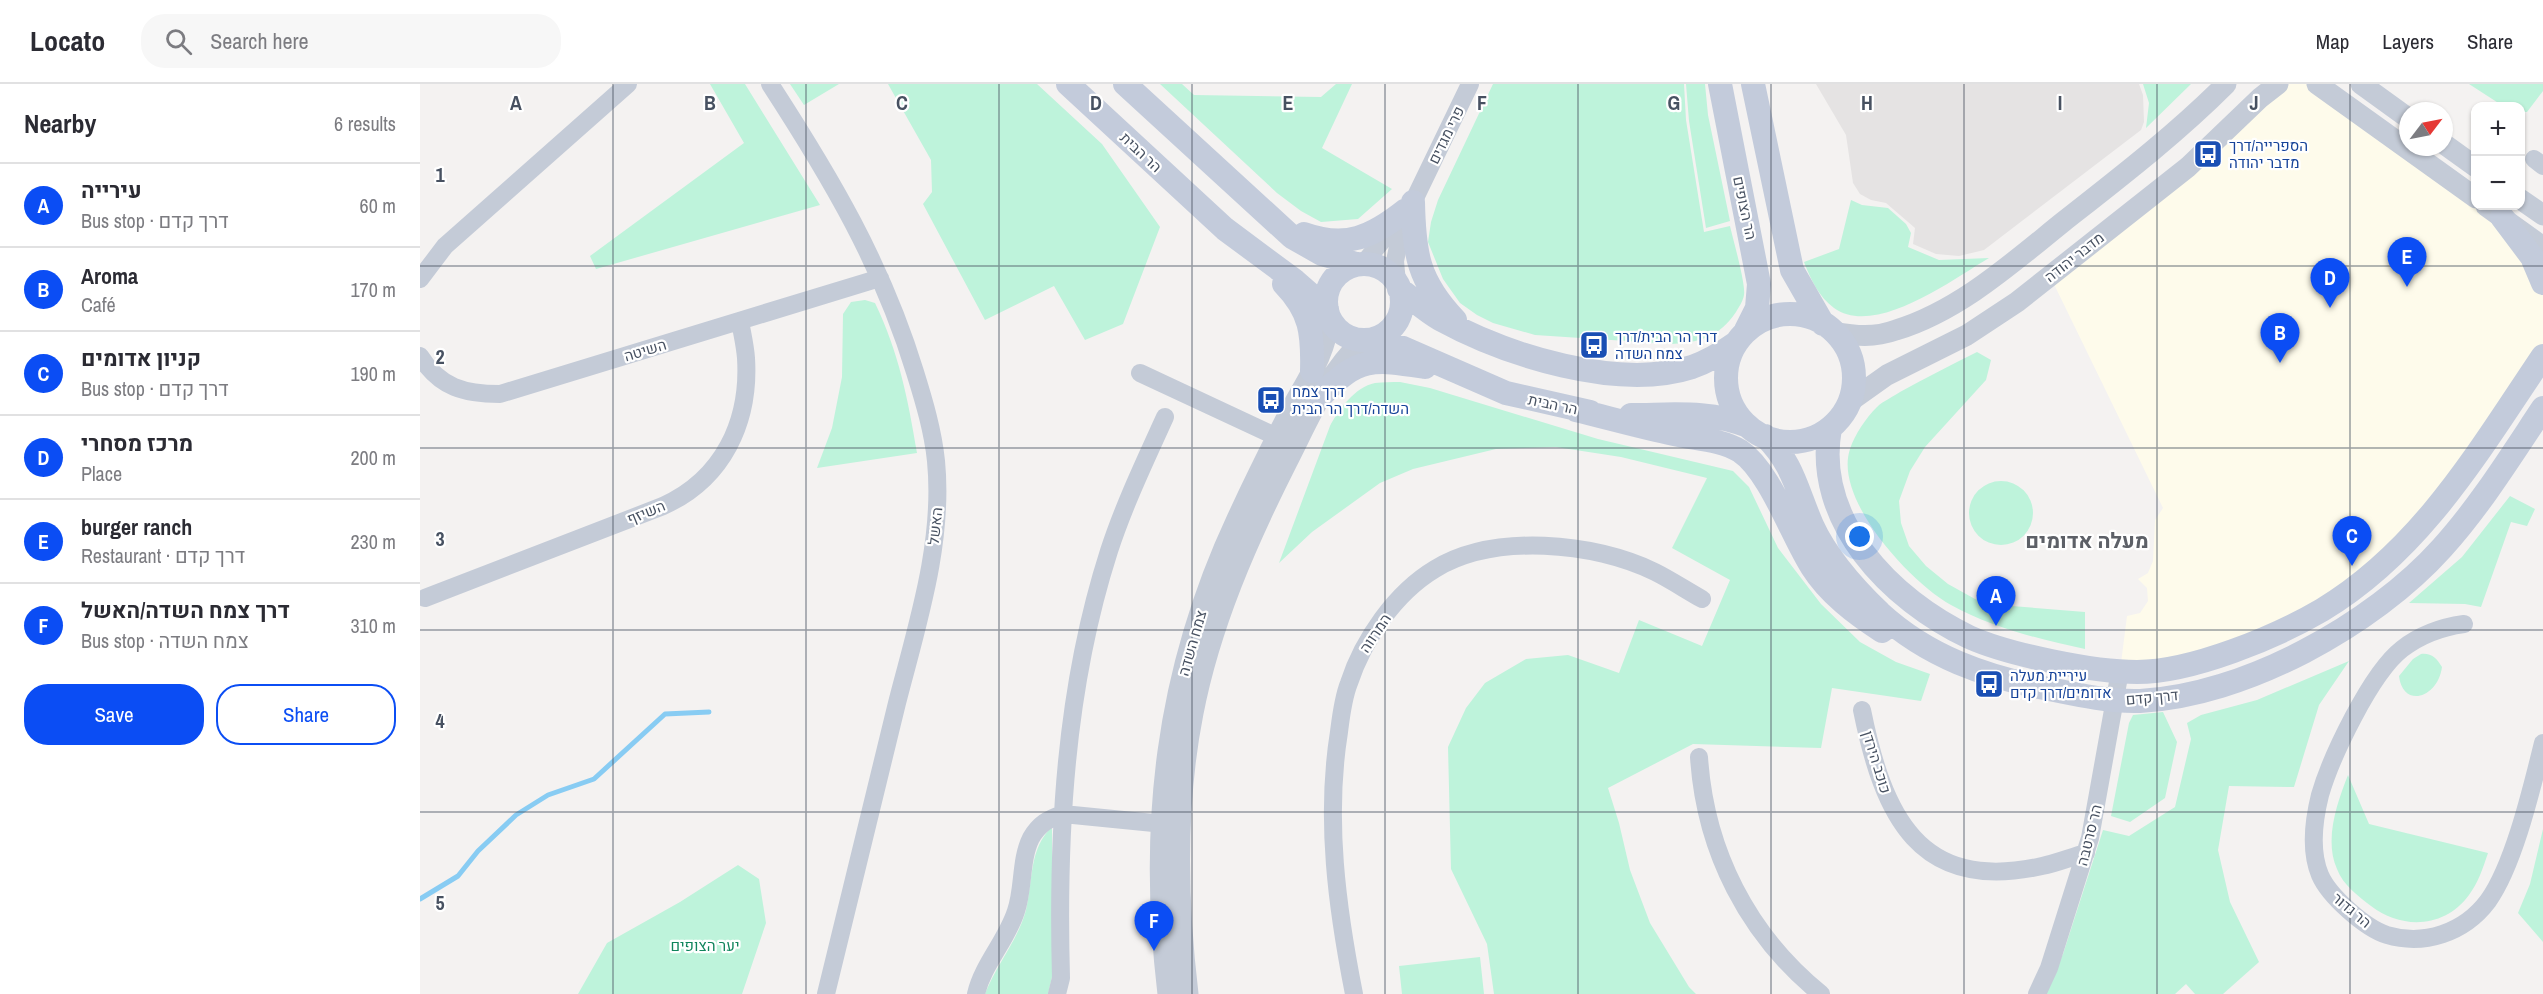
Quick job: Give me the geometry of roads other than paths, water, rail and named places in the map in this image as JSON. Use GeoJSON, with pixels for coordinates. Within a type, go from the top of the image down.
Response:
{"type":"FeatureCollection","features":[{"type":"Feature","properties":{"kind":"main road","name":"הר הבית"},"geometry":{"type":"LineString","coordinates":[[1068,84],[1216,221],[1253,252],[1295,281],[1328,313]]}},
{"type":"Feature","properties":{"kind":"main road"},"geometry":{"type":"LineString","coordinates":[[1125,84],[1264,214],[1306,246],[1322,254],[1381,268],[1398,286],[1440,318],[1504,348],[1573,367],[1607,373],[1639,374],[1690,368],[1714,358],[1773,316],[1790,314],[1804,316],[1828,328]]}},
{"type":"Feature","properties":{"kind":"main road","name":"הר הצופים"},"geometry":{"type":"LineString","coordinates":[[1720,84],[1759,284],[1757,308],[1741,337]]}},
{"type":"Feature","properties":{"kind":"main road"},"geometry":{"type":"LineString","coordinates":[[1741,337],[1727,363],[1727,388],[1734,409],[1756,431],[1785,442],[1795,442],[1818,435],[1830,428],[1849,402],[1854,378],[1851,358],[1840,339],[1828,328],[1792,270],[1753,84]]}},
{"type":"Feature","properties":{"kind":"main road"},"geometry":{"type":"LineString","coordinates":[[1264,214],[1315,238],[1342,241],[1367,236],[1413,200]]}},
{"type":"Feature","properties":{"kind":"main road"},"geometry":{"type":"LineString","coordinates":[[1413,200],[1414,241],[1420,269],[1441,303],[1473,335]]}},
{"type":"Feature","properties":{"kind":"main road"},"geometry":{"type":"LineString","coordinates":[[2494,211],[2532,257],[2543,284]]}},
{"type":"Feature","properties":{"kind":"main road"},"geometry":{"type":"LineString","coordinates":[[1253,252],[1287,287],[1304,312],[1313,338],[1312,371]]}},
{"type":"Feature","properties":{"kind":"main road"},"geometry":{"type":"LineString","coordinates":[[1359,264],[1343,269],[1334,278],[1327,292],[1328,313],[1343,334],[1355,339],[1366,340],[1381,336],[1397,321],[1401,308],[1398,286]]}},
{"type":"Feature","properties":{"kind":"main road","name":"הר הבית"},"geometry":{"type":"LineString","coordinates":[[1366,340],[1403,348],[1492,388],[1528,399],[1576,410],[1622,416],[1686,413],[1712,415],[1729,418],[1756,431]]}},
{"type":"Feature","properties":{"kind":"main road","name":"דרך קדם"},"geometry":{"type":"LineString","coordinates":[[1830,428],[1826,462],[1832,497],[1839,514],[1865,554],[1907,598],[1945,625],[2000,648],[2072,664],[2120,671],[2161,670],[2231,651],[2287,628],[2322,610],[2350,591],[2397,552],[2433,513],[2474,459],[2543,356]]}},
{"type":"Feature","properties":{"kind":"main road"},"geometry":{"type":"LineString","coordinates":[[1321,396],[1342,375],[1366,362],[1382,361],[1456,372]]}},
{"type":"Feature","properties":{"kind":"main road","name":"דרך קדם"},"geometry":{"type":"LineString","coordinates":[[1756,431],[1786,461],[1813,526],[1825,549],[1842,572],[1888,620],[1913,638],[1946,658],[1992,676],[2116,700],[2138,701],[2165,699],[2241,678],[2299,654],[2368,615],[2442,549],[2498,475],[2543,408]]}},
{"type":"Feature","properties":{"kind":"main road"},"geometry":{"type":"LineString","coordinates":[[1576,410],[1675,435],[1715,442],[1742,452],[1758,470],[1812,568],[1826,586],[1854,611],[1894,639],[1946,658]]}},
{"type":"Feature","properties":{"kind":"street"},"geometry":{"type":"LineString","coordinates":[[420,279],[445,246],[628,84]]}},
{"type":"Feature","properties":{"kind":"street","name":"האשל"},"geometry":{"type":"LineString","coordinates":[[770,84],[845,204],[901,325],[930,423],[936,461],[938,502],[925,592],[826,994]]}},
{"type":"Feature","properties":{"kind":"street","name":"פרי מגדים"},"geometry":{"type":"LineString","coordinates":[[1398,286],[1395,261],[1400,235],[1413,200],[1470,84]]}},
{"type":"Feature","properties":{"kind":"street"},"geometry":{"type":"LineString","coordinates":[[1828,328],[1866,337],[1894,331],[1930,316],[1966,296],[1997,275],[2166,141],[2226,84]]}},
{"type":"Feature","properties":{"kind":"street","name":"מדבר יהודה"},"geometry":{"type":"LineString","coordinates":[[1849,402],[1887,375],[1946,347],[2017,302],[2188,167],[2260,98],[2278,84]]}},
{"type":"Feature","properties":{"kind":"street"},"geometry":{"type":"LineString","coordinates":[[2317,84],[2471,195]]}},
{"type":"Feature","properties":{"kind":"street"},"geometry":{"type":"LineString","coordinates":[[2361,84],[2399,111]]}},
{"type":"Feature","properties":{"kind":"street"},"geometry":{"type":"LineString","coordinates":[[2453,150],[2471,163]]}},
{"type":"Feature","properties":{"kind":"street","name":"פרי מגדים"},"geometry":{"type":"LineString","coordinates":[[1359,264],[1379,247],[1413,200]]}},
{"type":"Feature","properties":{"kind":"street"},"geometry":{"type":"LineString","coordinates":[[2525,202],[2543,215]]}},
{"type":"Feature","properties":{"kind":"street"},"geometry":{"type":"LineString","coordinates":[[2494,211],[2543,247]]}},
{"type":"Feature","properties":{"kind":"street","name":"השיטה"},"geometry":{"type":"LineString","coordinates":[[420,356],[433,374],[457,388],[471,393],[500,394],[880,278]]}},
{"type":"Feature","properties":{"kind":"street","name":"צמח השדה"},"geometry":{"type":"LineString","coordinates":[[1188,994],[1167,755],[1174,709],[1204,599],[1229,537],[1324,346],[1328,313]]}},
{"type":"Feature","properties":{"kind":"street","name":"השיזף"},"geometry":{"type":"LineString","coordinates":[[425,598],[663,506],[679,499],[696,487],[724,457],[740,419],[746,357],[740,321]]}},
{"type":"Feature","properties":{"kind":"street","name":"צמח השדה"},"geometry":{"type":"LineString","coordinates":[[1168,994],[1161,904],[1172,825],[1182,797],[1193,713],[1223,606],[1266,502],[1321,396],[1336,369],[1366,340]]}},
{"type":"Feature","properties":{"kind":"street"},"geometry":{"type":"LineString","coordinates":[[1140,374],[1277,437]]}},
{"type":"Feature","properties":{"kind":"street"},"geometry":{"type":"LineString","coordinates":[[1057,994],[1061,978],[1064,777],[1071,722],[1096,597],[1126,505],[1165,417]]}},
{"type":"Feature","properties":{"kind":"street","name":"המרווה"},"geometry":{"type":"LineString","coordinates":[[1354,994],[1337,890],[1333,822],[1335,759],[1348,684],[1375,630],[1405,594],[1435,569],[1457,558],[1488,550],[1519,546],[1554,546],[1586,551],[1653,571],[1702,599]]}},
{"type":"Feature","properties":{"kind":"street","name":"הר גדור"},"geometry":{"type":"LineString","coordinates":[[2464,624],[2449,626],[2425,635],[2401,650],[2382,669],[2365,696],[2332,763],[2320,794],[2314,824],[2315,855],[2320,875],[2330,891],[2363,922],[2383,934],[2402,939],[2442,936],[2457,928],[2487,902],[2510,854],[2539,777],[2543,743]]}},
{"type":"Feature","properties":{"kind":"street","name":"הר סרטבה"},"geometry":{"type":"LineString","coordinates":[[2037,994],[2049,968],[2086,853],[2096,813],[2120,671]]}},
{"type":"Feature","properties":{"kind":"street","name":"כוכב הירדן"},"geometry":{"type":"LineString","coordinates":[[1862,710],[1871,756],[1882,787],[1908,833],[1929,853],[1954,865],[1977,871],[2004,871],[2042,866],[2086,853]]}},
{"type":"Feature","properties":{"kind":"street"},"geometry":{"type":"LineString","coordinates":[[1699,757],[1702,798],[1708,823],[1731,882],[1764,936],[1797,974],[1821,994]]}},
{"type":"Feature","properties":{"kind":"street"},"geometry":{"type":"LineString","coordinates":[[976,994],[985,971],[1010,929],[1017,908],[1030,841],[1037,828],[1047,819],[1063,814],[1172,825]]}},
{"type":"Feature","properties":{"kind":"waterway"},"geometry":{"type":"LineString","coordinates":[[420,899],[458,876],[478,851],[516,815],[548,795],[594,779],[665,714],[709,712]]}},
{"type":"Feature","properties":{"kind":"place","name":"הספרייה/דרך מדבר יהודה"},"geometry":{"type":"Point","coordinates":[2208,154]}},
{"type":"Feature","properties":{"kind":"place","name":"burger ranch"},"geometry":{"type":"Point","coordinates":[2407,287]}},
{"type":"Feature","properties":{"kind":"place","name":"מרכז מסחרי"},"geometry":{"type":"Point","coordinates":[2330,308]}},
{"type":"Feature","properties":{"kind":"place","name":"דרך הר הבית/דרך צמח השדה"},"geometry":{"type":"Point","coordinates":[1594,345]}},
{"type":"Feature","properties":{"kind":"place","name":"Aroma"},"geometry":{"type":"Point","coordinates":[2280,363]}},
{"type":"Feature","properties":{"kind":"place","name":"דרך צמח השדה/דרך הר הבית"},"geometry":{"type":"Point","coordinates":[1271,400]}},
{"type":"Feature","properties":{"kind":"place","name":"קניון אדומים"},"geometry":{"type":"Point","coordinates":[2352,566]}},
{"type":"Feature","properties":{"kind":"place","name":"עירייה"},"geometry":{"type":"Point","coordinates":[1996,626]}},
{"type":"Feature","properties":{"kind":"place","name":"עיריית מעלה אדומים/דרך קדם"},"geometry":{"type":"Point","coordinates":[1989,684]}},
{"type":"Feature","properties":{"kind":"place","name":"דרך צמח השדה/האשל"},"geometry":{"type":"Point","coordinates":[1154,951]}},
{"type":"Feature","properties":{"kind":"district","name":"מעלה אדומים"},"geometry":{"type":"Point","coordinates":[2087,540]}},
{"type":"Feature","properties":{"kind":"park label","name":"יער הצופים"},"geometry":{"type":"Point","coordinates":[705,945]}}]}
